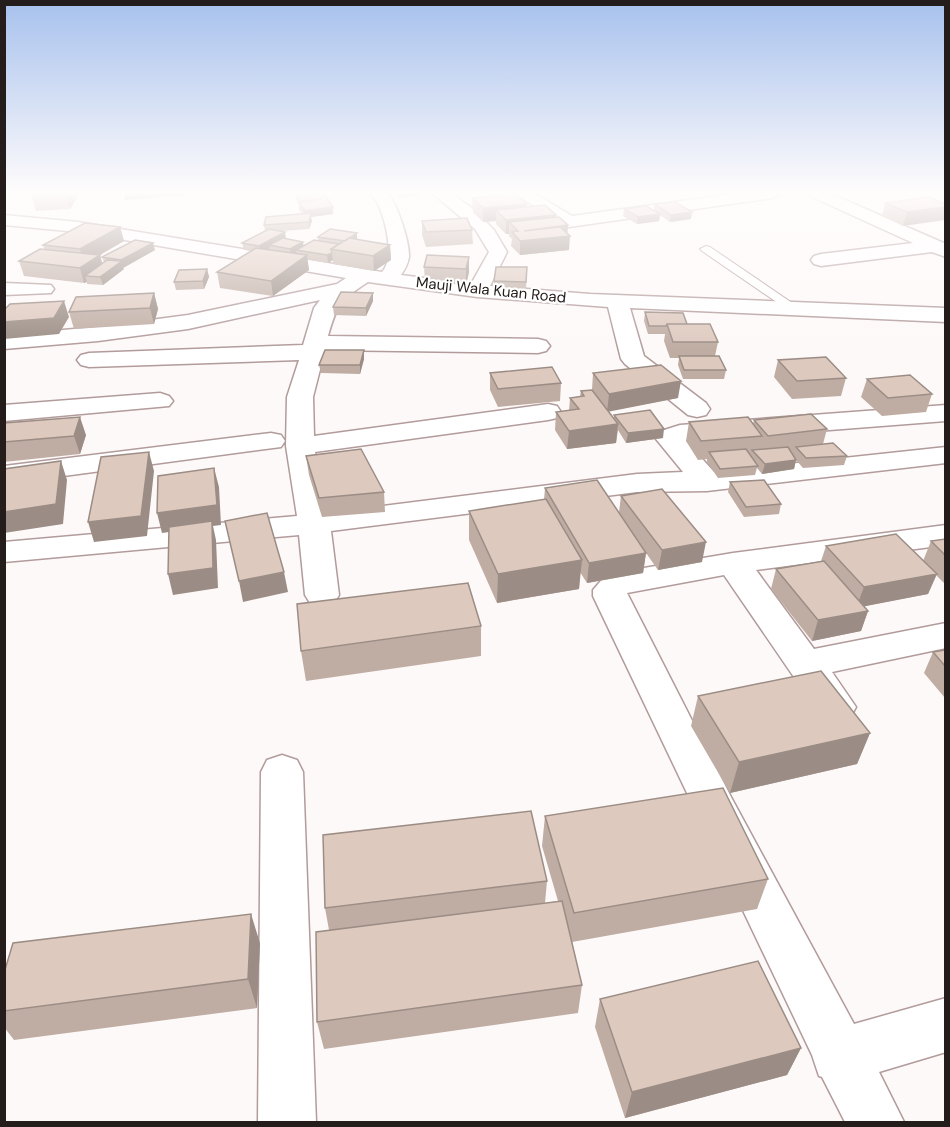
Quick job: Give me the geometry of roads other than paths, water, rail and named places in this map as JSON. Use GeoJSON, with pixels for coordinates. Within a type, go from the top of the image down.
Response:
{"type":"FeatureCollection","features":[{"type":"Feature","properties":{"kind":"street","name":"Mauji Wala Kuan Road"},"geometry":{"type":"LineString","coordinates":[[189,246],[376,277],[477,291],[617,301],[945,315]]}},
{"type":"Feature","properties":{"kind":"street"},"geometry":{"type":"LineString","coordinates":[[4,342],[99,334],[188,322],[343,289],[396,270],[400,259],[398,246]]}},
{"type":"Feature","properties":{"kind":"street"},"geometry":{"type":"LineString","coordinates":[[477,291],[498,252],[496,246]]}},
{"type":"Feature","properties":{"kind":"street"},"geometry":{"type":"LineString","coordinates":[[821,260],[940,248]]}},
{"type":"Feature","properties":{"kind":"street"},"geometry":{"type":"LineString","coordinates":[[4,289],[44,289]]}},
{"type":"Feature","properties":{"kind":"street"},"geometry":{"type":"LineString","coordinates":[[322,595],[314,524],[286,443],[325,308],[343,289]]}},
{"type":"Feature","properties":{"kind":"street"},"geometry":{"type":"LineString","coordinates":[[617,301],[633,359],[697,409]]}},
{"type":"Feature","properties":{"kind":"street"},"geometry":{"type":"LineString","coordinates":[[78,383],[99,334]]}},
{"type":"Feature","properties":{"kind":"street"},"geometry":{"type":"LineString","coordinates":[[4,413],[78,383],[315,347],[538,346]]}},
{"type":"Feature","properties":{"kind":"street"},"geometry":{"type":"LineString","coordinates":[[78,383],[160,401]]}},
{"type":"Feature","properties":{"kind":"street"},"geometry":{"type":"LineString","coordinates":[[4,474],[548,412]]}},
{"type":"Feature","properties":{"kind":"street"},"geometry":{"type":"LineString","coordinates":[[707,482],[670,439],[671,436],[680,433],[945,413]]}},
{"type":"Feature","properties":{"kind":"street"},"geometry":{"type":"LineString","coordinates":[[4,552],[314,524],[637,483],[707,482],[945,455]]}},
{"type":"Feature","properties":{"kind":"street"},"geometry":{"type":"LineString","coordinates":[[875,1122],[839,1056],[610,596],[610,590],[617,584],[626,582],[733,563],[945,534]]}},
{"type":"Feature","properties":{"kind":"street"},"geometry":{"type":"LineString","coordinates":[[733,563],[836,707]]}},
{"type":"Feature","properties":{"kind":"street"},"geometry":{"type":"LineString","coordinates":[[806,664],[945,635]]}},
{"type":"Feature","properties":{"kind":"street"},"geometry":{"type":"LineString","coordinates":[[282,772],[287,1122]]}},
{"type":"Feature","properties":{"kind":"street"},"geometry":{"type":"LineString","coordinates":[[839,1056],[945,1025]]}},
{"type":"Feature","properties":{"kind":"lane"},"geometry":{"type":"LineString","coordinates":[[706,249],[795,309]]}}]}
